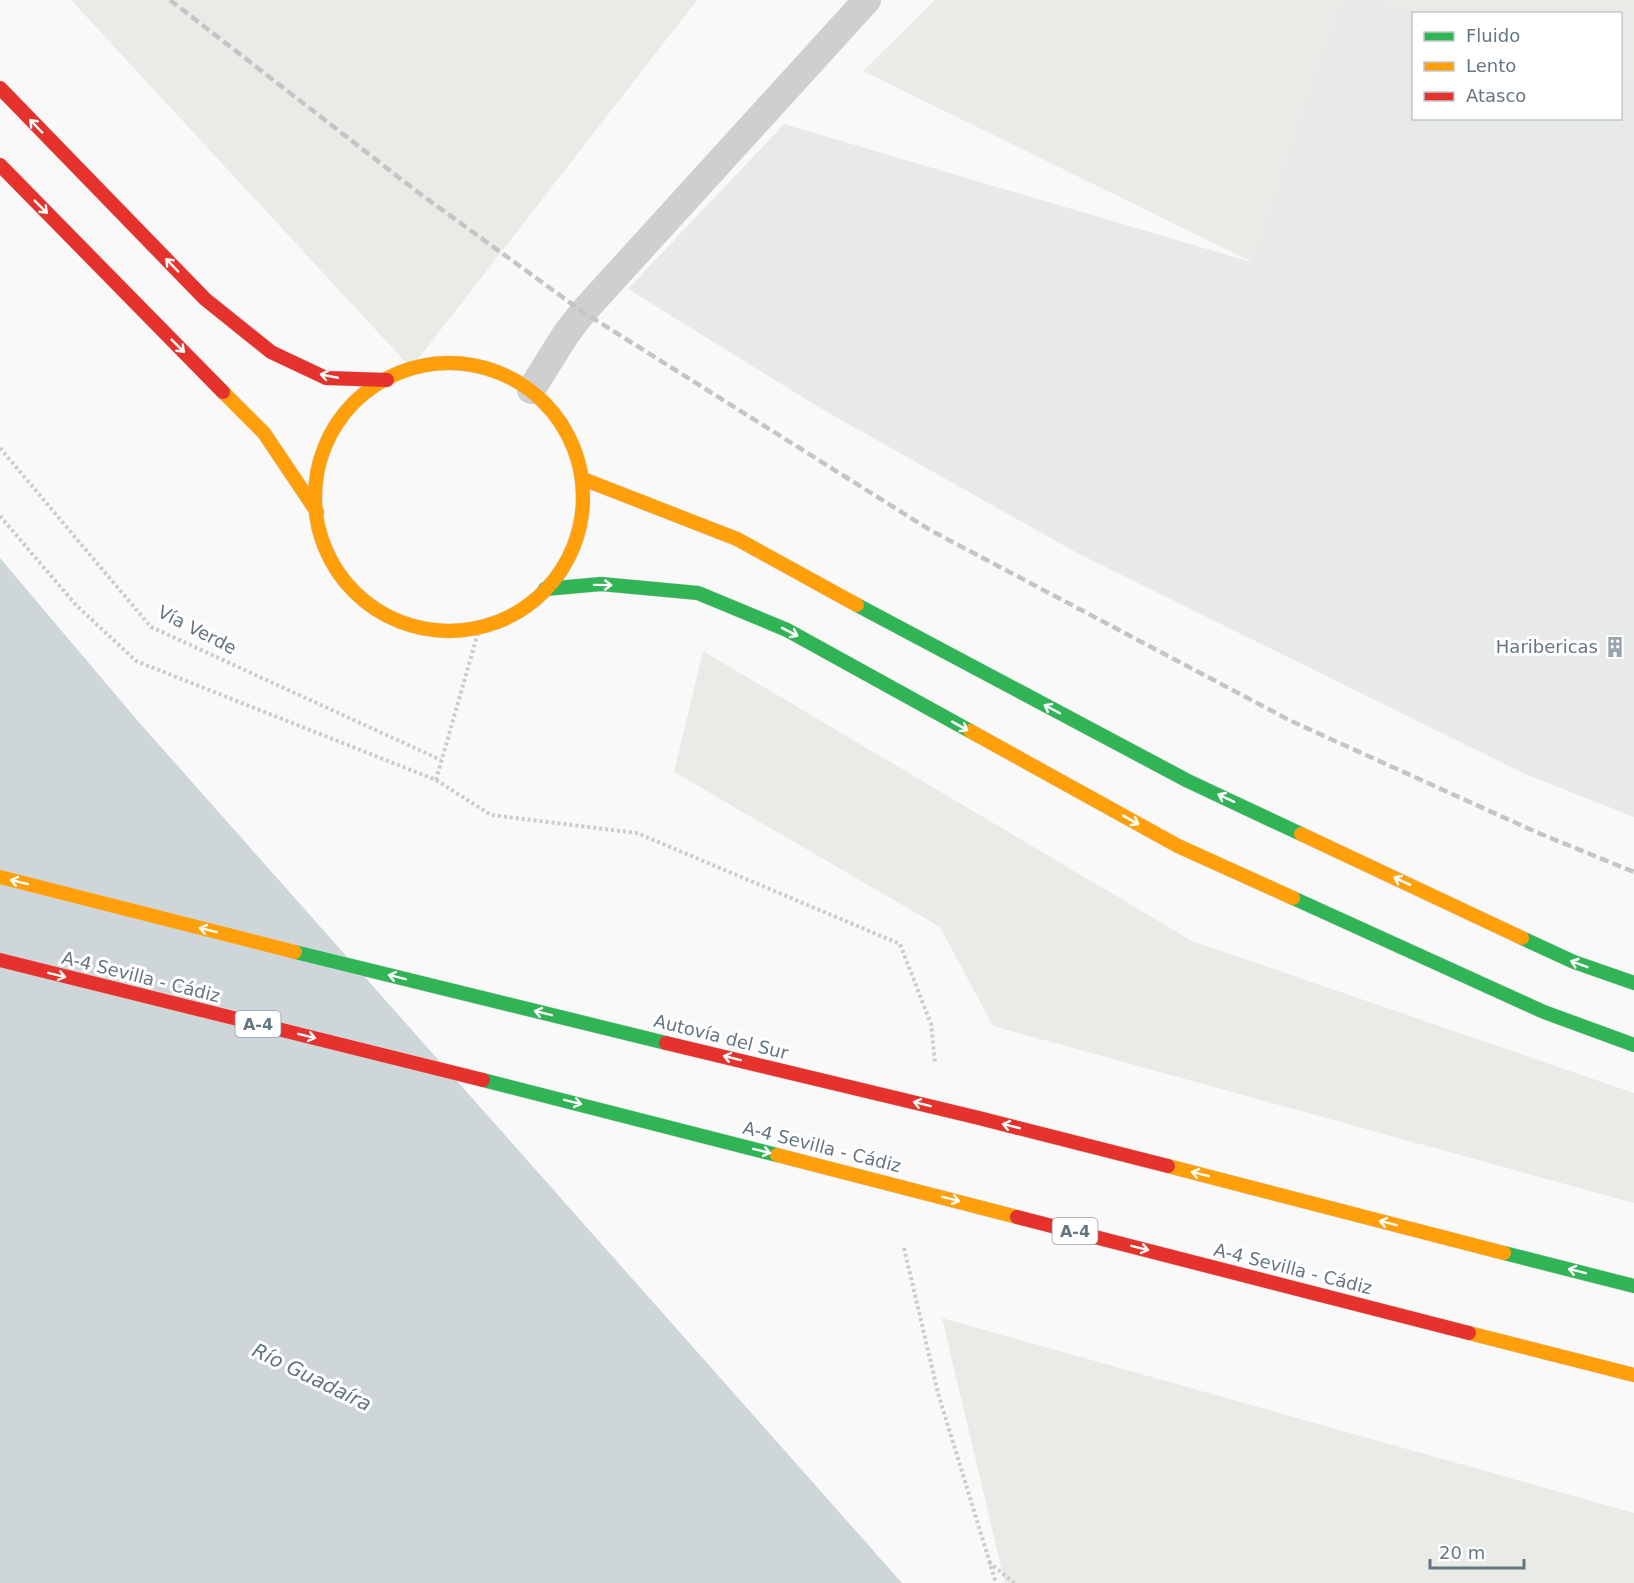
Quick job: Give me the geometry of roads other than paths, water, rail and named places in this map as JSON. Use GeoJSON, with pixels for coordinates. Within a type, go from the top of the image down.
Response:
{"type":"FeatureCollection","features":[{"type":"Feature","properties":{"kind":"main road"},"geometry":{"type":"LineString","coordinates":[[0,88],[205,299],[271,352],[326,378],[387,380]]}},
{"type":"Feature","properties":{"kind":"main road"},"geometry":{"type":"LineString","coordinates":[[0,165],[264,433],[317,512]]}},
{"type":"Feature","properties":{"kind":"main road"},"geometry":{"type":"LineString","coordinates":[[447,362],[494,370],[531,390],[563,424],[583,479],[583,515],[564,568],[527,608],[478,629],[431,631],[385,616],[351,590],[330,559],[318,525],[316,479],[331,434],[354,403],[370,388],[411,368],[447,362]]}},
{"type":"Feature","properties":{"kind":"main road"},"geometry":{"type":"LineString","coordinates":[[583,479],[736,539],[973,668],[1188,781],[1574,962],[1634,983]]}},
{"type":"Feature","properties":{"kind":"main road"},"geometry":{"type":"LineString","coordinates":[[545,589],[602,584],[698,593],[787,630],[1178,846],[1544,1012],[1634,1045]]}},
{"type":"Feature","properties":{"kind":"main road","name":"Autovía del Sur"},"geometry":{"type":"LineString","coordinates":[[0,877],[454,992],[979,1118],[1634,1286]]}},
{"type":"Feature","properties":{"kind":"main road","name":"A-4 Sevilla - Cádiz"},"geometry":{"type":"LineString","coordinates":[[0,960],[516,1088],[1634,1375]]}},
{"type":"Feature","properties":{"kind":"street"},"geometry":{"type":"LineString","coordinates":[[531,390],[566,334],[583,312],[867,0]]}},
{"type":"Feature","properties":{"kind":"water","name":"Río Guadaíra"},"geometry":{"type":"Polygon","coordinates":[[[0,558],[137,720],[902,1583],[0,1583],[0,558]]]}},
{"type":"Feature","properties":{"kind":"railway"},"geometry":{"type":"LineString","coordinates":[[170,0],[419,193],[583,312],[930,530],[1291,721],[1536,832],[1634,872]]}},
{"type":"Feature","properties":{"kind":"place","name":"Haribericas"},"geometry":{"type":"Point","coordinates":[1615,647]}}]}
